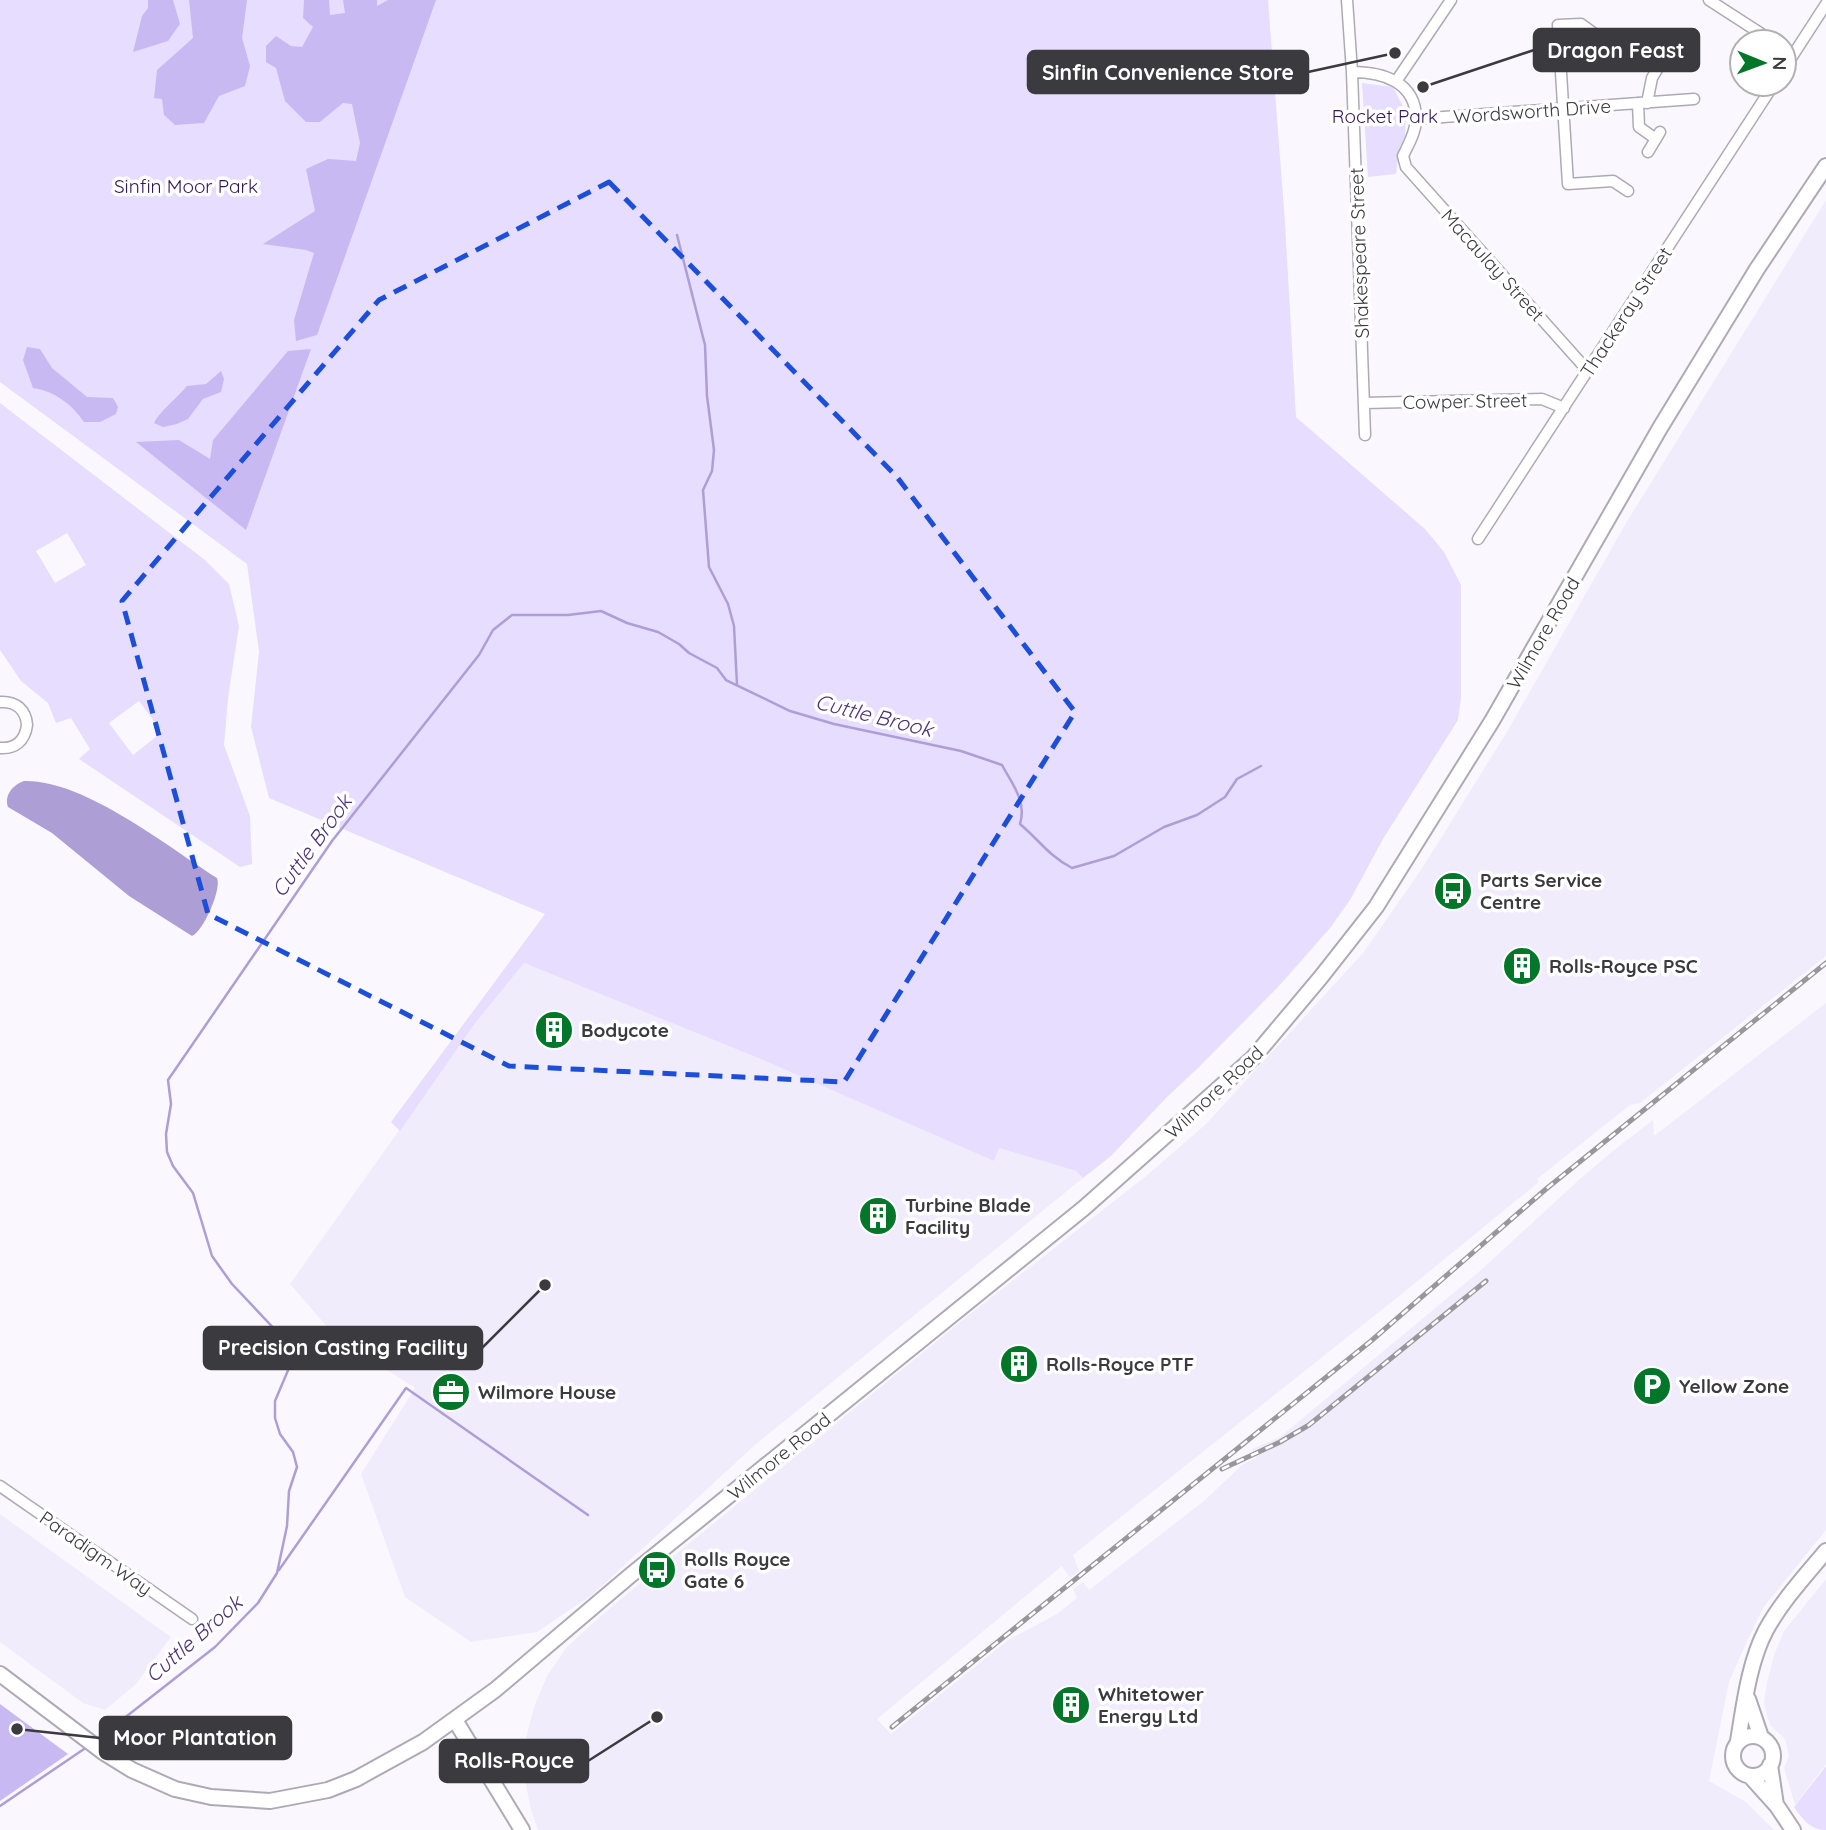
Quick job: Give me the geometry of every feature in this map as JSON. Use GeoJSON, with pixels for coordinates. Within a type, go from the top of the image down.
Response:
{"type":"FeatureCollection","features":[{"type":"Feature","properties":{"kind":"street","name":"Shakespeare Street"},"geometry":{"type":"LineString","coordinates":[[1347,0],[1353,72],[1365,435]]}},
{"type":"Feature","properties":{"kind":"street"},"geometry":{"type":"LineString","coordinates":[[1397,80],[1451,0]]}},
{"type":"Feature","properties":{"kind":"street"},"geometry":{"type":"LineString","coordinates":[[1709,0],[1752,28]]}},
{"type":"Feature","properties":{"kind":"street"},"geometry":{"type":"LineString","coordinates":[[1798,40],[1826,4]]}},
{"type":"Feature","properties":{"kind":"street"},"geometry":{"type":"LineString","coordinates":[[1603,40],[1581,24],[1558,25],[1567,184],[1613,181],[1629,191]]}},
{"type":"Feature","properties":{"kind":"street"},"geometry":{"type":"LineString","coordinates":[[1648,152],[1658,135],[1639,127],[1643,103],[1652,78],[1668,51]]}},
{"type":"Feature","properties":{"kind":"street"},"geometry":{"type":"LineString","coordinates":[[1353,72],[1373,72],[1397,80],[1412,100],[1416,119]]}},
{"type":"Feature","properties":{"kind":"street","name":"Thackeray Street"},"geometry":{"type":"LineString","coordinates":[[1478,539],[1765,98]]}},
{"type":"Feature","properties":{"kind":"street","name":"Wordsworth Drive"},"geometry":{"type":"LineString","coordinates":[[1416,119],[1693,99]]}},
{"type":"Feature","properties":{"kind":"street","name":"Macaulay Street"},"geometry":{"type":"LineString","coordinates":[[1416,119],[1413,135],[1403,156],[1406,167],[1588,371]]}},
{"type":"Feature","properties":{"kind":"street","name":"Wilmore Road"},"geometry":{"type":"LineString","coordinates":[[0,1674],[103,1752],[132,1770],[174,1789],[211,1797],[270,1801],[318,1792],[356,1779],[402,1755],[455,1720],[1084,1208],[1253,1058],[1351,940],[1408,858],[1492,721],[1660,428],[1758,269],[1826,166]]}},
{"type":"Feature","properties":{"kind":"street","name":"Cowper Street"},"geometry":{"type":"LineString","coordinates":[[1364,403],[1542,399],[1564,408]]}},
{"type":"Feature","properties":{"kind":"street"},"geometry":{"type":"LineString","coordinates":[[1,700],[21,708],[27,719],[24,737],[3,749]]}},
{"type":"Feature","properties":{"kind":"street","name":"Paradigm Way"},"geometry":{"type":"LineString","coordinates":[[0,1486],[192,1619]]}},
{"type":"Feature","properties":{"kind":"street"},"geometry":{"type":"LineString","coordinates":[[1793,1830],[1777,1806],[1750,1776],[1740,1771],[1733,1762],[1733,1751],[1738,1741],[1753,1662],[1765,1631],[1779,1609],[1826,1551]]}},
{"type":"Feature","properties":{"kind":"street"},"geometry":{"type":"LineString","coordinates":[[1747,1697],[1761,1737],[1772,1749],[1770,1765],[1777,1806]]}},
{"type":"Feature","properties":{"kind":"street"},"geometry":{"type":"LineString","coordinates":[[455,1720],[522,1830]]}},
{"type":"Feature","properties":{"kind":"street"},"geometry":{"type":"LineString","coordinates":[[1738,1741],[1749,1736],[1761,1737]]}},
{"type":"Feature","properties":{"kind":"street"},"geometry":{"type":"LineString","coordinates":[[1750,1776],[1762,1774],[1770,1765]]}},
{"type":"Feature","properties":{"kind":"highlighted area"},"geometry":{"type":"Polygon","coordinates":[[[609,182],[897,477],[1075,712],[844,1082],[509,1066],[208,914],[122,601],[379,300],[609,182]]]}},
{"type":"Feature","properties":{"kind":"shaded area"},"geometry":{"type":"Polygon","coordinates":[[[148,0],[173,0],[180,24],[168,41],[133,52],[142,16],[148,8],[148,0]]]}},
{"type":"Feature","properties":{"kind":"shaded area"},"geometry":{"type":"Polygon","coordinates":[[[189,0],[247,0],[242,38],[250,66],[245,86],[219,96],[204,123],[175,125],[164,115],[162,99],[154,98],[157,70],[193,38],[189,0]]]}},
{"type":"Feature","properties":{"kind":"shaded area"},"geometry":{"type":"Polygon","coordinates":[[[304,0],[329,0],[330,15],[345,13],[343,0],[377,0],[377,6],[388,0],[436,0],[317,335],[296,341],[294,320],[314,253],[263,244],[315,211],[306,169],[328,159],[356,161],[360,143],[352,104],[343,103],[320,122],[306,122],[285,101],[276,68],[266,62],[266,46],[276,36],[291,46],[302,47],[313,27],[303,18],[304,0]]]}},
{"type":"Feature","properties":{"kind":"shaded area"},"geometry":{"type":"Polygon","coordinates":[[[1826,200],[1826,956],[1640,1103],[1630,1105],[1537,1179],[1539,1182],[1398,1297],[1073,1555],[1079,1571],[1070,1578],[1062,1566],[877,1719],[891,1734],[1008,1640],[1057,1614],[1077,1598],[1073,1589],[1083,1582],[1089,1590],[1204,1501],[1243,1464],[1256,1458],[1252,1449],[1280,1437],[1481,1270],[1613,1151],[1653,1120],[1654,1136],[1826,1003],[1826,1530],[1763,1608],[1744,1648],[1729,1682],[1709,1781],[1746,1802],[1774,1830],[538,1830],[524,1775],[525,1742],[534,1707],[547,1676],[567,1647],[605,1612],[965,1318],[1146,1176],[1206,1124],[1363,953],[1421,870],[1505,735],[1626,523],[1826,200]]]}},
{"type":"Feature","properties":{"kind":"shaded area"},"geometry":{"type":"Polygon","coordinates":[[[27,347],[40,349],[52,368],[87,397],[113,398],[118,407],[116,414],[100,422],[84,422],[62,399],[33,388],[23,360],[27,347]]]}},
{"type":"Feature","properties":{"kind":"shaded area"},"geometry":{"type":"Polygon","coordinates":[[[311,349],[246,530],[136,442],[179,440],[210,459],[213,440],[288,351],[311,349]]]}},
{"type":"Feature","properties":{"kind":"shaded area"},"geometry":{"type":"Polygon","coordinates":[[[221,371],[224,379],[221,392],[203,399],[188,419],[163,427],[154,423],[187,386],[206,384],[221,371]]]}},
{"type":"Feature","properties":{"kind":"shaded area"},"geometry":{"type":"Polygon","coordinates":[[[24,781],[47,783],[98,802],[217,878],[214,900],[196,933],[192,936],[129,896],[52,833],[8,807],[7,798],[10,791],[24,781]]]}},
{"type":"Feature","properties":{"kind":"shaded area"},"geometry":{"type":"Polygon","coordinates":[[[524,963],[763,1060],[994,1161],[999,1148],[1076,1171],[1083,1178],[755,1445],[592,1595],[537,1632],[471,1642],[405,1597],[361,1474],[415,1388],[336,1337],[290,1284],[473,1026],[524,963]]]}},
{"type":"Feature","properties":{"kind":"shaded area"},"geometry":{"type":"Polygon","coordinates":[[[0,1514],[171,1637],[136,1684],[105,1710],[83,1703],[0,1642],[0,1514]]]}},
{"type":"Feature","properties":{"kind":"shaded area"},"geometry":{"type":"Polygon","coordinates":[[[1826,1579],[1826,1764],[1795,1805],[1784,1768],[1789,1756],[1785,1739],[1771,1726],[1764,1701],[1774,1655],[1784,1631],[1826,1579]]]}},
{"type":"Feature","properties":{"kind":"shaded area"},"geometry":{"type":"Polygon","coordinates":[[[0,1704],[68,1754],[0,1801],[0,1704]]]}},
{"type":"Feature","properties":{"kind":"green space","name":"Sinfin Moor Park"},"geometry":{"type":"Polygon","coordinates":[[[0,0],[1268,0],[1296,417],[1425,529],[1444,552],[1461,585],[1461,697],[1458,720],[1383,839],[1350,900],[1330,928],[1279,986],[1200,1066],[1111,1156],[1083,1178],[1076,1171],[999,1148],[994,1161],[763,1060],[524,963],[473,1026],[400,1131],[391,1122],[545,914],[269,798],[251,727],[259,652],[247,564],[0,382],[0,0]]]}},
{"type":"Feature","properties":{"kind":"green space","name":"Rocket Park"},"geometry":{"type":"Polygon","coordinates":[[[1362,83],[1393,87],[1406,112],[1405,136],[1399,149],[1396,174],[1368,177],[1362,83]]]}},
{"type":"Feature","properties":{"kind":"green space"},"geometry":{"type":"Polygon","coordinates":[[[0,403],[205,560],[229,584],[239,626],[224,745],[250,816],[252,864],[240,867],[79,759],[90,749],[71,718],[56,723],[48,703],[21,681],[0,650],[0,403]],[[67,533],[36,551],[55,583],[86,565],[67,533]],[[139,701],[109,723],[133,755],[162,732],[139,701]]]}},
{"type":"Feature","properties":{"kind":"green space"},"geometry":{"type":"Polygon","coordinates":[[[1826,1766],[1826,1830],[1808,1823],[1794,1807],[1826,1766]]]}},
{"type":"Feature","properties":{"kind":"waterway"},"geometry":{"type":"LineString","coordinates":[[677,235],[705,345],[707,396],[714,450],[712,471],[703,490],[709,567],[728,604],[734,626],[737,685]]}},
{"type":"Feature","properties":{"kind":"waterway","name":"Cuttle Brook"},"geometry":{"type":"LineString","coordinates":[[95,1741],[215,1647],[258,1603],[277,1573],[287,1526],[289,1491],[297,1467],[293,1452],[280,1434],[275,1418],[275,1401],[289,1368],[289,1351],[282,1337],[232,1284],[212,1256],[193,1193],[173,1166],[167,1152],[166,1134],[171,1104],[168,1080],[332,841],[479,655],[493,630],[512,615],[568,615],[601,611],[627,623],[658,632],[717,668],[726,680],[790,711],[834,724],[961,751],[1002,765],[1020,800],[1020,824],[1051,853],[1072,868],[1114,856],[1164,827],[1197,815],[1225,797],[1237,779],[1261,766]]}},
{"type":"Feature","properties":{"kind":"waterway"},"geometry":{"type":"LineString","coordinates":[[279,1570],[406,1388],[588,1515]]}},
{"type":"Feature","properties":{"kind":"waterway","name":"Cuttle Brook"},"geometry":{"type":"LineString","coordinates":[[0,1806],[87,1747]]}},
{"type":"Feature","properties":{"kind":"railway"},"geometry":{"type":"LineString","coordinates":[[892,1727],[1371,1341],[1546,1189],[1826,963]]}},
{"type":"Feature","properties":{"kind":"railway"},"geometry":{"type":"LineString","coordinates":[[1222,1469],[1309,1425],[1486,1281]]}},
{"type":"Feature","properties":{"kind":"place","name":"Sinfin Convenience Store"},"geometry":{"type":"Point","coordinates":[1395,53]}},
{"type":"Feature","properties":{"kind":"place","name":"Dragon Feast"},"geometry":{"type":"Point","coordinates":[1423,87]}},
{"type":"Feature","properties":{"kind":"place","name":"Parts Service Centre"},"geometry":{"type":"Point","coordinates":[1453,891]}},
{"type":"Feature","properties":{"kind":"place","name":"Rolls-Royce PSC"},"geometry":{"type":"Point","coordinates":[1522,966]}},
{"type":"Feature","properties":{"kind":"place","name":"Bodycote"},"geometry":{"type":"Point","coordinates":[554,1030]}},
{"type":"Feature","properties":{"kind":"place","name":"Turbine Blade Facility"},"geometry":{"type":"Point","coordinates":[878,1216]}},
{"type":"Feature","properties":{"kind":"place","name":"Precision Casting Facility"},"geometry":{"type":"Point","coordinates":[545,1285]}},
{"type":"Feature","properties":{"kind":"place","name":"Rolls-Royce PTF"},"geometry":{"type":"Point","coordinates":[1019,1364]}},
{"type":"Feature","properties":{"kind":"place","name":"Yellow Zone"},"geometry":{"type":"Point","coordinates":[1652,1386]}},
{"type":"Feature","properties":{"kind":"place","name":"Wilmore House"},"geometry":{"type":"Point","coordinates":[451,1392]}},
{"type":"Feature","properties":{"kind":"place","name":"Rolls Royce Gate 6"},"geometry":{"type":"Point","coordinates":[657,1570]}},
{"type":"Feature","properties":{"kind":"place","name":"Whitetower Energy Ltd"},"geometry":{"type":"Point","coordinates":[1071,1705]}},
{"type":"Feature","properties":{"kind":"place","name":"Rolls-Royce"},"geometry":{"type":"Point","coordinates":[657,1717]}},
{"type":"Feature","properties":{"kind":"place","name":"Moor Plantation"},"geometry":{"type":"Point","coordinates":[17,1729]}}]}
